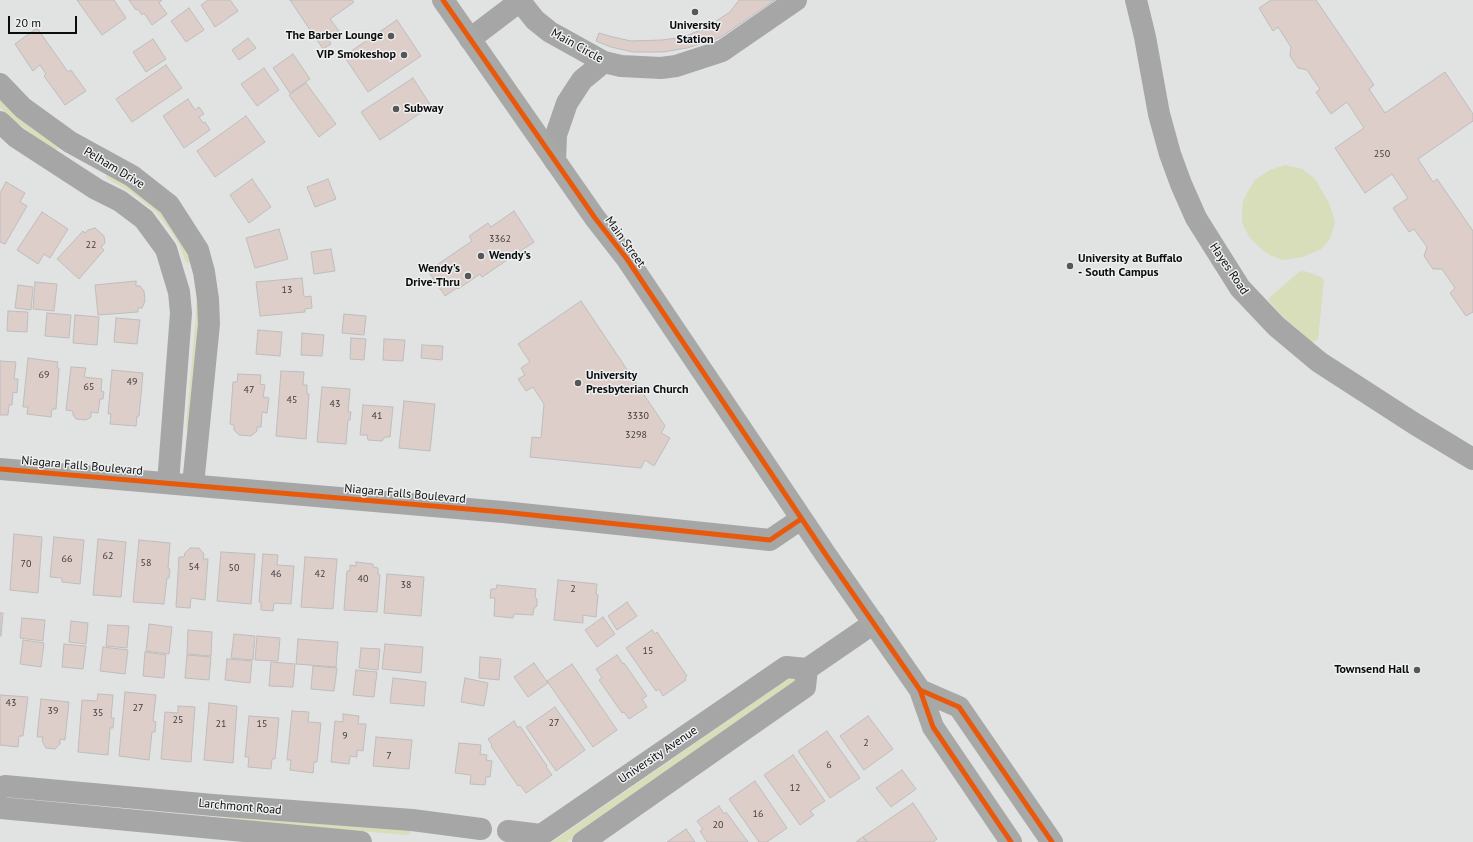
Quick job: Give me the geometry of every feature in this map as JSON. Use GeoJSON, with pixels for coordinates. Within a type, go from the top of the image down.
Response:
{"type":"FeatureCollection","features":[{"type":"Feature","properties":{"kind":"main road","name":"Main Street"},"geometry":{"type":"LineString","coordinates":[[444,0],[554,161],[627,259],[802,519],[920,690],[933,728],[1011,842]]}},
{"type":"Feature","properties":{"kind":"main road"},"geometry":{"type":"LineString","coordinates":[[920,690],[959,706],[1052,842]]}},
{"type":"Feature","properties":{"kind":"street","name":"Main Circle"},"geometry":{"type":"LineString","coordinates":[[470,39],[520,0],[535,20],[550,32],[604,62],[621,66],[662,68],[687,63],[722,51],[796,0]]}},
{"type":"Feature","properties":{"kind":"street","name":"Hayes Road"},"geometry":{"type":"LineString","coordinates":[[1136,0],[1145,37],[1158,114],[1170,154],[1196,218],[1240,288],[1276,326],[1319,362],[1421,428],[1473,459]]}},
{"type":"Feature","properties":{"kind":"street"},"geometry":{"type":"LineString","coordinates":[[554,161],[556,135],[567,103],[582,80],[604,62]]}},
{"type":"Feature","properties":{"kind":"street","name":"Pelham Drive"},"geometry":{"type":"LineString","coordinates":[[0,84],[23,108],[70,142],[132,176],[169,205],[198,250],[204,272],[208,299],[209,324],[194,485]]}},
{"type":"Feature","properties":{"kind":"street"},"geometry":{"type":"LineString","coordinates":[[0,122],[16,137],[96,189],[120,201],[144,219],[166,249],[179,292],[181,313],[168,483]]}},
{"type":"Feature","properties":{"kind":"street"},"geometry":{"type":"LineString","coordinates":[[72,174],[87,151]]}},
{"type":"Feature","properties":{"kind":"street"},"geometry":{"type":"LineString","coordinates":[[175,278],[204,272]]}},
{"type":"Feature","properties":{"kind":"street","name":"Niagara Falls Boulevard"},"geometry":{"type":"LineString","coordinates":[[0,469],[503,512],[770,540],[802,519]]}},
{"type":"Feature","properties":{"kind":"street"},"geometry":{"type":"LineString","coordinates":[[583,842],[805,688],[807,669],[874,623]]}},
{"type":"Feature","properties":{"kind":"street","name":"University Avenue"},"geometry":{"type":"LineString","coordinates":[[481,829],[494,829],[541,835],[786,667],[807,669]]}},
{"type":"Feature","properties":{"kind":"street","name":"Larchmont Road"},"geometry":{"type":"LineString","coordinates":[[0,788],[4,786],[213,805],[412,820],[481,829]]}},
{"type":"Feature","properties":{"kind":"street"},"geometry":{"type":"LineString","coordinates":[[211,828],[213,805]]}},
{"type":"Feature","properties":{"kind":"street","name":"Larchmont Road"},"geometry":{"type":"LineString","coordinates":[[0,808],[361,842]]}},
{"type":"Feature","properties":{"kind":"street"},"geometry":{"type":"LineString","coordinates":[[451,842],[465,834],[481,829]]}},
{"type":"Feature","properties":{"kind":"street"},"geometry":{"type":"LineString","coordinates":[[508,831],[528,842]]}},
{"type":"Feature","properties":{"kind":"green space"},"geometry":{"type":"Polygon","coordinates":[[[0,98],[59,146],[59,148],[55,150],[16,122],[0,108],[0,98]]]}},
{"type":"Feature","properties":{"kind":"green space"},"geometry":{"type":"Polygon","coordinates":[[[1285,165],[1302,169],[1315,179],[1329,203],[1335,222],[1330,239],[1321,249],[1303,257],[1283,260],[1265,252],[1250,238],[1242,222],[1242,212],[1243,202],[1255,180],[1270,170],[1285,165]]]}},
{"type":"Feature","properties":{"kind":"green space"},"geometry":{"type":"Polygon","coordinates":[[[108,172],[160,206],[186,242],[191,264],[186,262],[172,233],[156,212],[132,193],[108,179],[106,177],[108,172]]]}},
{"type":"Feature","properties":{"kind":"green space"},"geometry":{"type":"Polygon","coordinates":[[[1304,271],[1321,277],[1324,280],[1318,339],[1312,342],[1278,312],[1268,299],[1299,272],[1304,271]]]}},
{"type":"Feature","properties":{"kind":"green space"},"geometry":{"type":"Polygon","coordinates":[[[196,289],[201,290],[189,431],[187,430],[186,426],[196,316],[196,289]]]}},
{"type":"Feature","properties":{"kind":"green space"},"geometry":{"type":"Polygon","coordinates":[[[794,676],[796,684],[567,842],[552,842],[791,677],[794,676]]]}},
{"type":"Feature","properties":{"kind":"green space"},"geometry":{"type":"Polygon","coordinates":[[[226,816],[411,830],[411,832],[408,835],[228,820],[226,816]]]}},
{"type":"Feature","properties":{"kind":"building"},"geometry":{"type":"Polygon","coordinates":[[[77,0],[114,0],[126,18],[102,35],[77,0]]]}},
{"type":"Feature","properties":{"kind":"building"},"geometry":{"type":"Polygon","coordinates":[[[129,0],[162,0],[159,3],[167,14],[152,25],[144,13],[142,15],[138,9],[136,10],[129,0]]]}},
{"type":"Feature","properties":{"kind":"building"},"geometry":{"type":"Polygon","coordinates":[[[208,0],[230,0],[238,11],[215,27],[201,5],[208,0]]]}},
{"type":"Feature","properties":{"kind":"building"},"geometry":{"type":"Polygon","coordinates":[[[290,0],[352,0],[354,2],[330,19],[339,31],[328,39],[331,44],[323,49],[290,0]]]}},
{"type":"Feature","properties":{"kind":"building"},"geometry":{"type":"Polygon","coordinates":[[[739,0],[775,0],[719,38],[687,48],[663,52],[633,52],[611,47],[596,41],[599,33],[631,41],[662,40],[684,37],[707,27],[730,12],[739,0]]]}},
{"type":"Feature","properties":{"kind":"building"},"geometry":{"type":"Polygon","coordinates":[[[1271,0],[1316,0],[1374,85],[1369,89],[1385,113],[1445,72],[1473,114],[1473,121],[1418,159],[1433,182],[1437,179],[1473,231],[1473,312],[1466,316],[1450,293],[1455,288],[1442,269],[1433,269],[1424,256],[1427,247],[1414,229],[1409,232],[1393,208],[1408,198],[1392,174],[1365,193],[1335,148],[1364,128],[1347,102],[1331,114],[1316,92],[1320,89],[1307,70],[1298,68],[1290,56],[1291,47],[1278,27],[1273,31],[1259,8],[1271,0]]]}},
{"type":"Feature","properties":{"kind":"building"},"geometry":{"type":"Polygon","coordinates":[[[189,8],[204,30],[186,42],[171,21],[189,8]]]}},
{"type":"Feature","properties":{"kind":"building"},"geometry":{"type":"Polygon","coordinates":[[[397,20],[421,56],[368,92],[344,56],[397,20]]]}},
{"type":"Feature","properties":{"kind":"building"},"geometry":{"type":"Polygon","coordinates":[[[37,28],[68,72],[71,70],[86,91],[65,105],[44,76],[46,74],[40,65],[33,71],[15,44],[37,28]]]}},
{"type":"Feature","properties":{"kind":"building"},"geometry":{"type":"Polygon","coordinates":[[[248,38],[256,48],[239,60],[232,50],[248,38]]]}},
{"type":"Feature","properties":{"kind":"building"},"geometry":{"type":"Polygon","coordinates":[[[153,39],[166,59],[146,72],[133,52],[153,39]]]}},
{"type":"Feature","properties":{"kind":"building"},"geometry":{"type":"Polygon","coordinates":[[[293,54],[310,79],[290,93],[273,68],[293,54]]]}},
{"type":"Feature","properties":{"kind":"building"},"geometry":{"type":"Polygon","coordinates":[[[166,65],[182,88],[132,122],[116,99],[166,65]]]}},
{"type":"Feature","properties":{"kind":"building"},"geometry":{"type":"Polygon","coordinates":[[[264,68],[279,90],[257,106],[241,84],[264,68]]]}},
{"type":"Feature","properties":{"kind":"building","name":"Subway"},"geometry":{"type":"Polygon","coordinates":[[[413,78],[431,106],[380,140],[361,112],[413,78]]]}},
{"type":"Feature","properties":{"kind":"building"},"geometry":{"type":"Polygon","coordinates":[[[306,83],[336,124],[319,137],[289,95],[306,83]]]}},
{"type":"Feature","properties":{"kind":"building"},"geometry":{"type":"Polygon","coordinates":[[[188,99],[195,110],[199,107],[204,114],[199,117],[203,123],[205,122],[210,130],[184,148],[163,116],[188,99]]]}},
{"type":"Feature","properties":{"kind":"building"},"geometry":{"type":"Polygon","coordinates":[[[246,116],[265,142],[215,177],[197,151],[246,116]]]}},
{"type":"Feature","properties":{"kind":"building"},"geometry":{"type":"Polygon","coordinates":[[[252,179],[271,207],[249,223],[230,195],[252,179]]]}},
{"type":"Feature","properties":{"kind":"building"},"geometry":{"type":"Polygon","coordinates":[[[328,179],[336,199],[315,207],[307,187],[328,179]]]}},
{"type":"Feature","properties":{"kind":"building"},"geometry":{"type":"Polygon","coordinates":[[[6,182],[25,193],[20,202],[27,206],[5,244],[0,242],[0,193],[6,182]]]}},
{"type":"Feature","properties":{"kind":"building","name":"Wendy's"},"geometry":{"type":"Polygon","coordinates":[[[514,211],[534,242],[482,277],[480,274],[445,296],[428,271],[472,241],[469,236],[488,223],[491,227],[514,211]]]}},
{"type":"Feature","properties":{"kind":"building"},"geometry":{"type":"Polygon","coordinates":[[[42,212],[68,229],[50,258],[44,254],[38,264],[17,250],[42,212]]]}},
{"type":"Feature","properties":{"kind":"building"},"geometry":{"type":"Polygon","coordinates":[[[95,228],[104,236],[105,243],[101,247],[104,250],[79,279],[57,259],[83,231],[85,233],[88,230],[95,228]]]}},
{"type":"Feature","properties":{"kind":"building"},"geometry":{"type":"Polygon","coordinates":[[[279,229],[288,259],[255,268],[246,238],[279,229]]]}},
{"type":"Feature","properties":{"kind":"building"},"geometry":{"type":"Polygon","coordinates":[[[331,249],[335,271],[314,274],[311,252],[331,249]]]}},
{"type":"Feature","properties":{"kind":"building"},"geometry":{"type":"Polygon","coordinates":[[[302,278],[304,297],[311,296],[312,308],[305,309],[305,312],[260,316],[256,282],[302,278]]]}},
{"type":"Feature","properties":{"kind":"building"},"geometry":{"type":"Polygon","coordinates":[[[136,281],[136,286],[140,286],[144,291],[145,301],[142,308],[138,308],[138,312],[98,315],[95,285],[136,281]]]}},
{"type":"Feature","properties":{"kind":"building"},"geometry":{"type":"Polygon","coordinates":[[[35,282],[57,284],[54,311],[33,309],[35,282]]]}},
{"type":"Feature","properties":{"kind":"building"},"geometry":{"type":"Polygon","coordinates":[[[18,285],[33,287],[31,310],[15,308],[18,285]]]}},
{"type":"Feature","properties":{"kind":"building","name":"University Presbyterian Church"},"geometry":{"type":"Polygon","coordinates":[[[581,301],[665,426],[661,433],[670,438],[654,466],[645,460],[641,468],[530,457],[532,437],[541,438],[544,404],[533,387],[526,391],[518,379],[525,375],[521,368],[530,362],[518,344],[581,301]]]}},
{"type":"Feature","properties":{"kind":"building"},"geometry":{"type":"Polygon","coordinates":[[[8,311],[28,312],[27,332],[7,331],[8,311]]]}},
{"type":"Feature","properties":{"kind":"building"},"geometry":{"type":"Polygon","coordinates":[[[47,313],[71,315],[69,338],[45,336],[47,313]]]}},
{"type":"Feature","properties":{"kind":"building"},"geometry":{"type":"Polygon","coordinates":[[[344,314],[366,316],[364,335],[342,333],[344,314]]]}},
{"type":"Feature","properties":{"kind":"building"},"geometry":{"type":"Polygon","coordinates":[[[75,315],[99,317],[97,345],[73,343],[75,315]]]}},
{"type":"Feature","properties":{"kind":"building"},"geometry":{"type":"Polygon","coordinates":[[[116,318],[140,320],[137,344],[114,342],[116,318]]]}},
{"type":"Feature","properties":{"kind":"building"},"geometry":{"type":"Polygon","coordinates":[[[258,330],[282,332],[280,356],[256,354],[258,330]]]}},
{"type":"Feature","properties":{"kind":"building"},"geometry":{"type":"Polygon","coordinates":[[[302,333],[324,335],[322,356],[301,355],[302,333]]]}},
{"type":"Feature","properties":{"kind":"building"},"geometry":{"type":"Polygon","coordinates":[[[351,338],[366,339],[364,360],[350,359],[351,338]]]}},
{"type":"Feature","properties":{"kind":"building"},"geometry":{"type":"Polygon","coordinates":[[[384,339],[405,340],[403,361],[383,360],[384,339]]]}},
{"type":"Feature","properties":{"kind":"building"},"geometry":{"type":"Polygon","coordinates":[[[422,345],[443,346],[442,360],[421,358],[422,345]]]}},
{"type":"Feature","properties":{"kind":"building"},"geometry":{"type":"Polygon","coordinates":[[[28,358],[58,362],[57,368],[59,368],[56,409],[52,409],[51,417],[27,414],[28,407],[23,407],[28,358]]]}},
{"type":"Feature","properties":{"kind":"building"},"geometry":{"type":"Polygon","coordinates":[[[0,361],[16,362],[14,379],[18,379],[17,393],[13,392],[12,405],[9,405],[8,415],[0,415],[0,361]]]}},
{"type":"Feature","properties":{"kind":"building"},"geometry":{"type":"Polygon","coordinates":[[[71,367],[86,368],[84,377],[102,379],[101,391],[104,392],[103,399],[100,399],[98,413],[91,412],[91,417],[86,420],[76,419],[73,415],[73,411],[66,410],[71,367]]]}},
{"type":"Feature","properties":{"kind":"building"},"geometry":{"type":"Polygon","coordinates":[[[112,370],[143,373],[139,416],[137,416],[136,426],[110,424],[111,414],[108,414],[112,370]]]}},
{"type":"Feature","properties":{"kind":"building"},"geometry":{"type":"Polygon","coordinates":[[[281,371],[304,372],[303,385],[307,385],[307,394],[309,394],[306,439],[276,436],[281,371]]]}},
{"type":"Feature","properties":{"kind":"building"},"geometry":{"type":"Polygon","coordinates":[[[238,374],[261,375],[260,384],[265,385],[263,397],[269,398],[267,413],[262,412],[261,427],[257,427],[257,431],[251,436],[239,435],[234,430],[234,425],[230,424],[233,382],[237,382],[238,374]]]}},
{"type":"Feature","properties":{"kind":"building"},"geometry":{"type":"Polygon","coordinates":[[[322,387],[350,389],[348,412],[351,412],[350,420],[348,420],[346,444],[317,442],[322,387]]]}},
{"type":"Feature","properties":{"kind":"building"},"geometry":{"type":"Polygon","coordinates":[[[404,401],[435,404],[430,451],[399,448],[404,401]]]}},
{"type":"Feature","properties":{"kind":"building"},"geometry":{"type":"Polygon","coordinates":[[[363,405],[393,407],[390,437],[385,437],[382,441],[368,440],[367,435],[360,435],[363,405]]]}},
{"type":"Feature","properties":{"kind":"building"},"geometry":{"type":"Polygon","coordinates":[[[14,534],[42,537],[38,593],[10,590],[14,534]]]}},
{"type":"Feature","properties":{"kind":"building"},"geometry":{"type":"Polygon","coordinates":[[[54,537],[84,540],[80,584],[62,582],[62,578],[50,577],[54,537]]]}},
{"type":"Feature","properties":{"kind":"building"},"geometry":{"type":"Polygon","coordinates":[[[98,539],[126,542],[121,597],[93,595],[98,539]]]}},
{"type":"Feature","properties":{"kind":"building"},"geometry":{"type":"Polygon","coordinates":[[[139,540],[170,543],[168,569],[170,569],[169,578],[167,578],[164,604],[133,602],[139,540]]]}},
{"type":"Feature","properties":{"kind":"building"},"geometry":{"type":"Polygon","coordinates":[[[190,548],[199,548],[204,554],[203,559],[208,559],[205,600],[191,598],[190,608],[176,607],[179,557],[184,557],[185,553],[190,548]]]}},
{"type":"Feature","properties":{"kind":"building"},"geometry":{"type":"Polygon","coordinates":[[[221,552],[255,554],[251,604],[217,601],[221,552]]]}},
{"type":"Feature","properties":{"kind":"building"},"geometry":{"type":"Polygon","coordinates":[[[263,554],[278,555],[277,565],[294,566],[291,604],[274,603],[273,611],[261,610],[261,602],[259,602],[263,554]]]}},
{"type":"Feature","properties":{"kind":"building"},"geometry":{"type":"Polygon","coordinates":[[[305,557],[337,559],[333,609],[301,607],[305,557]]]}},
{"type":"Feature","properties":{"kind":"building"},"geometry":{"type":"Polygon","coordinates":[[[356,562],[373,564],[373,567],[378,568],[378,574],[380,575],[377,612],[344,610],[347,571],[350,571],[350,565],[356,566],[356,562]]]}},
{"type":"Feature","properties":{"kind":"building"},"geometry":{"type":"Polygon","coordinates":[[[387,574],[424,577],[421,616],[384,613],[387,574]]]}},
{"type":"Feature","properties":{"kind":"building"},"geometry":{"type":"Polygon","coordinates":[[[558,580],[597,584],[596,594],[598,595],[596,617],[583,615],[583,623],[554,620],[558,580]]]}},
{"type":"Feature","properties":{"kind":"building"},"geometry":{"type":"Polygon","coordinates":[[[497,585],[536,589],[535,597],[537,599],[537,606],[534,608],[533,615],[514,614],[513,618],[494,616],[495,598],[490,598],[491,589],[496,589],[497,585]]]}},
{"type":"Feature","properties":{"kind":"building"},"geometry":{"type":"Polygon","coordinates":[[[627,602],[637,616],[617,630],[608,616],[627,602]]]}},
{"type":"Feature","properties":{"kind":"building"},"geometry":{"type":"Polygon","coordinates":[[[0,613],[3,613],[1,636],[0,636],[0,613]]]}},
{"type":"Feature","properties":{"kind":"building"},"geometry":{"type":"Polygon","coordinates":[[[603,617],[615,634],[597,647],[585,630],[603,617]]]}},
{"type":"Feature","properties":{"kind":"building"},"geometry":{"type":"Polygon","coordinates":[[[22,618],[45,620],[43,641],[20,638],[22,618]]]}},
{"type":"Feature","properties":{"kind":"building"},"geometry":{"type":"Polygon","coordinates":[[[71,621],[88,623],[86,644],[69,642],[71,621]]]}},
{"type":"Feature","properties":{"kind":"building"},"geometry":{"type":"Polygon","coordinates":[[[149,624],[172,627],[169,654],[146,651],[149,624]]]}},
{"type":"Feature","properties":{"kind":"building"},"geometry":{"type":"Polygon","coordinates":[[[108,625],[129,626],[127,648],[106,646],[108,625]]]}},
{"type":"Feature","properties":{"kind":"building"},"geometry":{"type":"Polygon","coordinates":[[[188,630],[212,632],[211,656],[187,654],[188,630]]]}},
{"type":"Feature","properties":{"kind":"building"},"geometry":{"type":"Polygon","coordinates":[[[652,630],[655,634],[657,632],[687,676],[685,678],[686,680],[663,696],[659,689],[656,691],[626,648],[652,630]]]}},
{"type":"Feature","properties":{"kind":"building"},"geometry":{"type":"Polygon","coordinates":[[[234,634],[255,636],[253,660],[231,658],[234,634]]]}},
{"type":"Feature","properties":{"kind":"building"},"geometry":{"type":"Polygon","coordinates":[[[257,636],[280,638],[278,661],[255,660],[257,636]]]}},
{"type":"Feature","properties":{"kind":"building"},"geometry":{"type":"Polygon","coordinates":[[[298,639],[338,642],[336,667],[296,664],[298,639]]]}},
{"type":"Feature","properties":{"kind":"building"},"geometry":{"type":"Polygon","coordinates":[[[23,640],[44,643],[41,667],[20,664],[23,640]]]}},
{"type":"Feature","properties":{"kind":"building"},"geometry":{"type":"Polygon","coordinates":[[[64,644],[86,646],[83,669],[62,667],[64,644]]]}},
{"type":"Feature","properties":{"kind":"building"},"geometry":{"type":"Polygon","coordinates":[[[385,644],[423,647],[421,673],[382,669],[385,644]]]}},
{"type":"Feature","properties":{"kind":"building"},"geometry":{"type":"Polygon","coordinates":[[[103,647],[128,650],[125,674],[100,671],[103,647]]]}},
{"type":"Feature","properties":{"kind":"building"},"geometry":{"type":"Polygon","coordinates":[[[361,648],[380,649],[378,670],[359,668],[361,648]]]}},
{"type":"Feature","properties":{"kind":"building"},"geometry":{"type":"Polygon","coordinates":[[[145,652],[166,655],[164,678],[143,676],[145,652]]]}},
{"type":"Feature","properties":{"kind":"building"},"geometry":{"type":"Polygon","coordinates":[[[187,655],[211,657],[209,680],[185,678],[187,655]]]}},
{"type":"Feature","properties":{"kind":"building"},"geometry":{"type":"Polygon","coordinates":[[[617,655],[647,696],[642,699],[647,707],[629,719],[624,712],[622,713],[599,680],[602,678],[596,669],[617,655]]]}},
{"type":"Feature","properties":{"kind":"building"},"geometry":{"type":"Polygon","coordinates":[[[480,657],[501,659],[499,680],[479,678],[480,657]]]}},
{"type":"Feature","properties":{"kind":"building"},"geometry":{"type":"Polygon","coordinates":[[[227,659],[252,661],[250,683],[225,680],[227,659]]]}},
{"type":"Feature","properties":{"kind":"building"},"geometry":{"type":"Polygon","coordinates":[[[271,662],[295,664],[293,687],[269,686],[271,662]]]}},
{"type":"Feature","properties":{"kind":"building"},"geometry":{"type":"Polygon","coordinates":[[[534,663],[548,683],[528,697],[514,677],[534,663]]]}},
{"type":"Feature","properties":{"kind":"building"},"geometry":{"type":"Polygon","coordinates":[[[572,664],[617,730],[593,747],[547,681],[572,664]]]}},
{"type":"Feature","properties":{"kind":"building"},"geometry":{"type":"Polygon","coordinates":[[[313,666],[337,668],[334,691],[311,689],[313,666]]]}},
{"type":"Feature","properties":{"kind":"building"},"geometry":{"type":"Polygon","coordinates":[[[356,670],[377,672],[374,697],[353,695],[356,670]]]}},
{"type":"Feature","properties":{"kind":"building"},"geometry":{"type":"Polygon","coordinates":[[[393,678],[426,682],[424,706],[390,703],[393,678]]]}},
{"type":"Feature","properties":{"kind":"building"},"geometry":{"type":"Polygon","coordinates":[[[465,678],[488,683],[484,706],[461,702],[465,678]]]}},
{"type":"Feature","properties":{"kind":"building"},"geometry":{"type":"Polygon","coordinates":[[[125,692],[156,695],[153,721],[156,722],[155,732],[152,732],[149,760],[119,756],[125,692]]]}},
{"type":"Feature","properties":{"kind":"building"},"geometry":{"type":"Polygon","coordinates":[[[98,694],[113,695],[111,718],[114,718],[113,728],[110,728],[108,755],[78,752],[82,700],[97,701],[98,694]]]}},
{"type":"Feature","properties":{"kind":"building"},"geometry":{"type":"Polygon","coordinates":[[[0,695],[28,697],[23,736],[19,736],[18,747],[0,745],[0,695]]]}},
{"type":"Feature","properties":{"kind":"building"},"geometry":{"type":"Polygon","coordinates":[[[41,699],[69,702],[65,740],[60,739],[60,744],[55,749],[46,748],[42,741],[43,737],[37,737],[41,699]]]}},
{"type":"Feature","properties":{"kind":"building"},"geometry":{"type":"Polygon","coordinates":[[[209,703],[237,706],[233,763],[204,760],[209,703]]]}},
{"type":"Feature","properties":{"kind":"building"},"geometry":{"type":"Polygon","coordinates":[[[178,706],[195,707],[191,762],[161,759],[165,712],[178,713],[178,706]]]}},
{"type":"Feature","properties":{"kind":"building"},"geometry":{"type":"Polygon","coordinates":[[[555,707],[585,750],[556,771],[526,727],[555,707]]]}},
{"type":"Feature","properties":{"kind":"building"},"geometry":{"type":"Polygon","coordinates":[[[292,711],[309,712],[308,722],[321,723],[317,762],[314,762],[313,773],[290,770],[291,760],[287,760],[292,711]]]}},
{"type":"Feature","properties":{"kind":"building"},"geometry":{"type":"Polygon","coordinates":[[[343,714],[359,716],[358,724],[366,724],[363,751],[357,750],[357,757],[350,756],[349,764],[331,762],[335,721],[343,722],[343,714]]]}},
{"type":"Feature","properties":{"kind":"building"},"geometry":{"type":"Polygon","coordinates":[[[249,716],[279,718],[275,759],[272,759],[271,769],[248,767],[249,757],[245,757],[249,716]]]}},
{"type":"Feature","properties":{"kind":"building"},"geometry":{"type":"Polygon","coordinates":[[[868,716],[893,749],[864,770],[840,736],[868,716]]]}},
{"type":"Feature","properties":{"kind":"building"},"geometry":{"type":"Polygon","coordinates":[[[514,721],[518,728],[520,726],[552,775],[526,793],[520,785],[518,786],[491,746],[492,745],[488,739],[514,721]]]}},
{"type":"Feature","properties":{"kind":"building"},"geometry":{"type":"Polygon","coordinates":[[[827,731],[860,778],[830,798],[798,751],[827,731]]]}},
{"type":"Feature","properties":{"kind":"building"},"geometry":{"type":"Polygon","coordinates":[[[376,737],[412,740],[409,769],[373,766],[376,737]]]}},
{"type":"Feature","properties":{"kind":"building"},"geometry":{"type":"Polygon","coordinates":[[[459,743],[481,745],[480,754],[487,755],[486,760],[492,761],[490,777],[486,777],[485,785],[470,784],[471,775],[455,773],[459,743]]]}},
{"type":"Feature","properties":{"kind":"building"},"geometry":{"type":"Polygon","coordinates":[[[793,755],[825,801],[810,811],[814,815],[800,825],[764,775],[793,755]]]}},
{"type":"Feature","properties":{"kind":"building"},"geometry":{"type":"Polygon","coordinates":[[[902,770],[916,789],[891,807],[876,788],[902,770]]]}},
{"type":"Feature","properties":{"kind":"building"},"geometry":{"type":"Polygon","coordinates":[[[755,781],[787,828],[767,842],[759,842],[729,799],[755,781]]]}},
{"type":"Feature","properties":{"kind":"building"},"geometry":{"type":"Polygon","coordinates":[[[913,803],[937,839],[933,842],[867,842],[863,837],[913,803]]]}},
{"type":"Feature","properties":{"kind":"building"},"geometry":{"type":"Polygon","coordinates":[[[719,806],[724,814],[726,812],[748,842],[707,842],[700,831],[703,829],[697,821],[719,806]]]}},
{"type":"Feature","properties":{"kind":"building"},"geometry":{"type":"Polygon","coordinates":[[[686,829],[695,842],[667,842],[686,829]]]}},
{"type":"Feature","properties":{"kind":"building"},"geometry":{"type":"Polygon","coordinates":[[[863,837],[867,842],[856,842],[863,837]]]}},
{"type":"Feature","properties":{"kind":"cycle path"},"geometry":{"type":"LineString","coordinates":[[443,0],[595,218],[627,259],[826,555],[920,690],[933,727],[1011,842]]}},
{"type":"Feature","properties":{"kind":"cycle path"},"geometry":{"type":"LineString","coordinates":[[0,469],[503,512],[770,540],[801,519]]}},
{"type":"Feature","properties":{"kind":"cycle path"},"geometry":{"type":"LineString","coordinates":[[920,690],[959,707],[1052,842]]}},
{"type":"Feature","properties":{"kind":"place","name":"University Station"},"geometry":{"type":"Point","coordinates":[695,12]}},
{"type":"Feature","properties":{"kind":"place","name":"The Barber Lounge"},"geometry":{"type":"Point","coordinates":[391,36]}},
{"type":"Feature","properties":{"kind":"place","name":"VIP Smokeshop"},"geometry":{"type":"Point","coordinates":[404,55]}},
{"type":"Feature","properties":{"kind":"place","name":"Subway"},"geometry":{"type":"Point","coordinates":[396,109]}},
{"type":"Feature","properties":{"kind":"place","name":"Wendy's"},"geometry":{"type":"Point","coordinates":[481,256]}},
{"type":"Feature","properties":{"kind":"place","name":"University at Buffalo - South Campus"},"geometry":{"type":"Point","coordinates":[1070,266]}},
{"type":"Feature","properties":{"kind":"place","name":"Wendy's Drive-Thru"},"geometry":{"type":"Point","coordinates":[468,276]}},
{"type":"Feature","properties":{"kind":"place","name":"University Presbyterian Church"},"geometry":{"type":"Point","coordinates":[578,383]}},
{"type":"Feature","properties":{"kind":"place","name":"Townsend Hall"},"geometry":{"type":"Point","coordinates":[1417,670]}}]}
